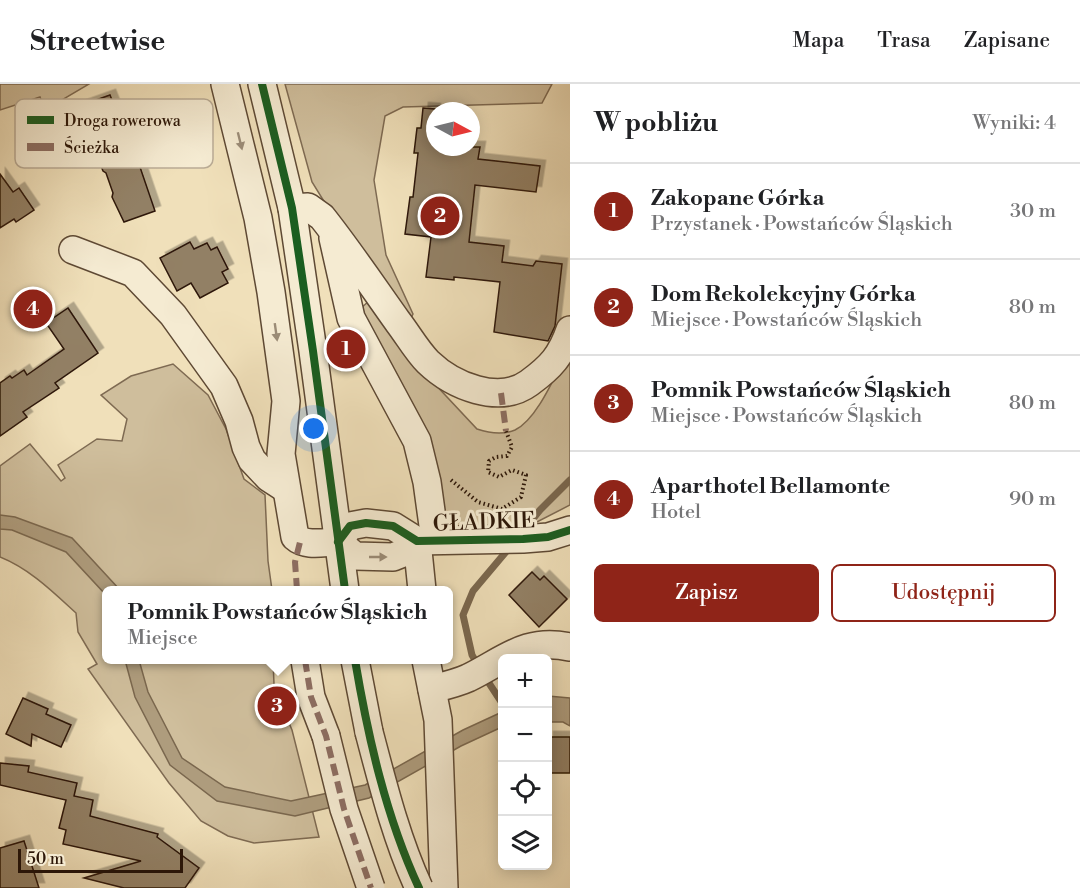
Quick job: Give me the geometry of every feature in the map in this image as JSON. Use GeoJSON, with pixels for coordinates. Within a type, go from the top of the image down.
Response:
{"type":"FeatureCollection","features":[{"type":"Feature","properties":{"kind":"street"},"geometry":{"type":"LineString","coordinates":[[225,84],[258,218],[271,292],[286,401],[281,454],[295,537],[300,542],[338,542]]}},
{"type":"Feature","properties":{"kind":"street"},"geometry":{"type":"LineString","coordinates":[[262,84],[292,208],[344,586]]}},
{"type":"Feature","properties":{"kind":"street"},"geometry":{"type":"LineString","coordinates":[[292,208],[308,207],[322,217],[428,362],[455,381],[474,389],[501,393],[522,388],[554,363],[563,350],[570,330]]}},
{"type":"Feature","properties":{"kind":"street"},"geometry":{"type":"LineString","coordinates":[[331,228],[351,318],[417,441],[423,466],[426,541],[422,586]]}},
{"type":"Feature","properties":{"kind":"street"},"geometry":{"type":"LineString","coordinates":[[73,250],[134,273],[173,315],[224,386],[252,460],[269,478],[286,489]]}},
{"type":"Feature","properties":{"kind":"street","name":"GŁADKIE"},"geometry":{"type":"LineString","coordinates":[[338,542],[355,556],[393,557],[426,541],[559,534]]}},
{"type":"Feature","properties":{"kind":"street"},"geometry":{"type":"LineString","coordinates":[[432,689],[467,679],[508,654],[530,647],[554,643],[570,647]]}},
{"type":"Feature","properties":{"kind":"street"},"geometry":{"type":"LineString","coordinates":[[306,664],[311,697],[326,736],[344,809],[371,888]]}},
{"type":"Feature","properties":{"kind":"street"},"geometry":{"type":"LineString","coordinates":[[356,664],[369,732],[390,810],[419,888]]}},
{"type":"Feature","properties":{"kind":"street"},"geometry":{"type":"LineString","coordinates":[[427,664],[438,720],[444,888]]}},
{"type":"Feature","properties":{"kind":"path"},"geometry":{"type":"LineString","coordinates":[[423,466],[452,481],[478,502],[502,509],[521,497],[526,475],[512,470],[499,477],[488,472],[489,461],[496,457],[507,456],[512,447],[506,431]]}},
{"type":"Feature","properties":{"kind":"shaded area"},"geometry":{"type":"Polygon","coordinates":[[[0,84],[89,84],[64,99],[41,99],[40,97],[15,99],[15,105],[0,110],[0,84]]]}},
{"type":"Feature","properties":{"kind":"shaded area"},"geometry":{"type":"Polygon","coordinates":[[[285,84],[552,84],[542,103],[480,105],[480,102],[426,102],[426,106],[403,107],[385,116],[374,180],[386,255],[413,314],[409,322],[338,224],[312,182],[285,84]]]}},
{"type":"Feature","properties":{"kind":"shaded area"},"geometry":{"type":"Polygon","coordinates":[[[370,300],[418,366],[477,429],[486,432],[510,432],[524,424],[540,405],[570,347],[570,505],[533,524],[446,527],[359,310],[370,300]]]}},
{"type":"Feature","properties":{"kind":"shaded area"},"geometry":{"type":"Polygon","coordinates":[[[173,364],[208,395],[226,429],[244,479],[265,495],[271,586],[102,586],[102,664],[273,664],[274,684],[279,699],[274,700],[274,710],[284,711],[292,730],[319,837],[254,843],[228,836],[201,821],[169,783],[88,669],[97,664],[78,632],[76,613],[31,574],[0,557],[0,466],[30,444],[61,481],[65,478],[58,465],[97,439],[122,441],[127,419],[101,395],[131,376],[173,364]]]}},
{"type":"Feature","properties":{"kind":"shaded area"},"geometry":{"type":"Polygon","coordinates":[[[0,515],[15,517],[72,538],[116,586],[102,586],[102,591],[66,552],[12,530],[0,529],[0,515]]]}},
{"type":"Feature","properties":{"kind":"shaded area"},"geometry":{"type":"Polygon","coordinates":[[[126,664],[140,664],[148,692],[182,758],[225,787],[291,801],[365,785],[463,730],[498,714],[498,729],[461,746],[369,798],[295,816],[217,801],[170,765],[135,697],[126,664]]]}},
{"type":"Feature","properties":{"kind":"shaded area"},"geometry":{"type":"Polygon","coordinates":[[[552,696],[570,698],[570,726],[563,722],[552,722],[552,696]]]}},
{"type":"Feature","properties":{"kind":"building"},"geometry":{"type":"Polygon","coordinates":[[[110,95],[112,99],[99,99],[110,95]]]}},
{"type":"Feature","properties":{"kind":"building"},"geometry":{"type":"Polygon","coordinates":[[[423,108],[426,108],[426,156],[478,156],[478,159],[540,166],[536,192],[475,185],[469,242],[504,246],[502,262],[533,266],[536,261],[562,264],[555,326],[548,341],[494,332],[500,282],[454,277],[454,280],[426,277],[431,237],[405,234],[410,197],[413,197],[418,153],[414,153],[417,128],[421,128],[423,108]]]}},
{"type":"Feature","properties":{"kind":"building"},"geometry":{"type":"Polygon","coordinates":[[[102,168],[140,168],[155,211],[124,222],[112,197],[113,193],[106,173],[102,168]]]}},
{"type":"Feature","properties":{"kind":"building"},"geometry":{"type":"Polygon","coordinates":[[[0,174],[13,192],[19,188],[34,210],[16,222],[14,219],[0,228],[0,174]]]}},
{"type":"Feature","properties":{"kind":"building"},"geometry":{"type":"Polygon","coordinates":[[[190,242],[194,249],[207,243],[211,250],[217,247],[228,269],[222,272],[228,283],[200,298],[191,283],[177,291],[160,258],[190,242]]]}},
{"type":"Feature","properties":{"kind":"building"},"geometry":{"type":"Polygon","coordinates":[[[68,308],[98,353],[55,383],[59,388],[23,412],[27,417],[0,436],[0,383],[24,370],[27,375],[64,349],[46,323],[68,308]]]}},
{"type":"Feature","properties":{"kind":"building"},"geometry":{"type":"Polygon","coordinates":[[[532,572],[540,580],[544,576],[567,599],[539,627],[509,595],[532,572]]]}},
{"type":"Feature","properties":{"kind":"building"},"geometry":{"type":"Polygon","coordinates":[[[23,698],[48,709],[46,714],[71,725],[61,747],[32,734],[31,746],[6,734],[23,698]]]}},
{"type":"Feature","properties":{"kind":"building"},"geometry":{"type":"Polygon","coordinates":[[[552,737],[570,737],[570,773],[552,773],[552,737]]]}},
{"type":"Feature","properties":{"kind":"building"},"geometry":{"type":"Polygon","coordinates":[[[0,763],[29,766],[28,772],[77,783],[74,796],[93,800],[90,816],[158,834],[157,837],[199,868],[185,888],[124,888],[84,878],[141,861],[63,844],[66,830],[59,828],[66,800],[0,785],[0,763]]]}},
{"type":"Feature","properties":{"kind":"building"},"geometry":{"type":"Polygon","coordinates":[[[24,841],[39,888],[0,888],[0,848],[24,841]]]}},
{"type":"Feature","properties":{"kind":"waterway"},"geometry":{"type":"LineString","coordinates":[[523,531],[570,480]]}},
{"type":"Feature","properties":{"kind":"waterway"},"geometry":{"type":"LineString","coordinates":[[479,667],[472,655],[463,615],[473,591],[510,547]]}},
{"type":"Feature","properties":{"kind":"waterway"},"geometry":{"type":"LineString","coordinates":[[485,677],[498,697]]}},
{"type":"Feature","properties":{"kind":"marked path"},"geometry":{"type":"LineString","coordinates":[[501,393],[506,431]]}},
{"type":"Feature","properties":{"kind":"marked path"},"geometry":{"type":"LineString","coordinates":[[297,586],[295,562],[300,542]]}},
{"type":"Feature","properties":{"kind":"marked path"},"geometry":{"type":"LineString","coordinates":[[306,664],[311,697],[326,736],[344,809],[371,888]]}},
{"type":"Feature","properties":{"kind":"cycle path"},"geometry":{"type":"LineString","coordinates":[[262,84],[292,208],[344,586]]}},
{"type":"Feature","properties":{"kind":"cycle path"},"geometry":{"type":"LineString","coordinates":[[338,542],[350,526],[366,523],[393,526],[417,541],[523,539],[548,537],[570,530]]}},
{"type":"Feature","properties":{"kind":"cycle path"},"geometry":{"type":"LineString","coordinates":[[356,664],[379,776],[397,833],[419,888]]}},
{"type":"Feature","properties":{"kind":"place","name":"Dom Rekolekcyjny Górka"},"geometry":{"type":"Point","coordinates":[440,216]}},
{"type":"Feature","properties":{"kind":"place","name":"Aparthotel Bellamonte"},"geometry":{"type":"Point","coordinates":[33,309]}},
{"type":"Feature","properties":{"kind":"place","name":"Zakopane Górka"},"geometry":{"type":"Point","coordinates":[346,349]}},
{"type":"Feature","properties":{"kind":"place","name":"Pomnik Powstańców Śląskich"},"geometry":{"type":"Point","coordinates":[277,706]}}]}
